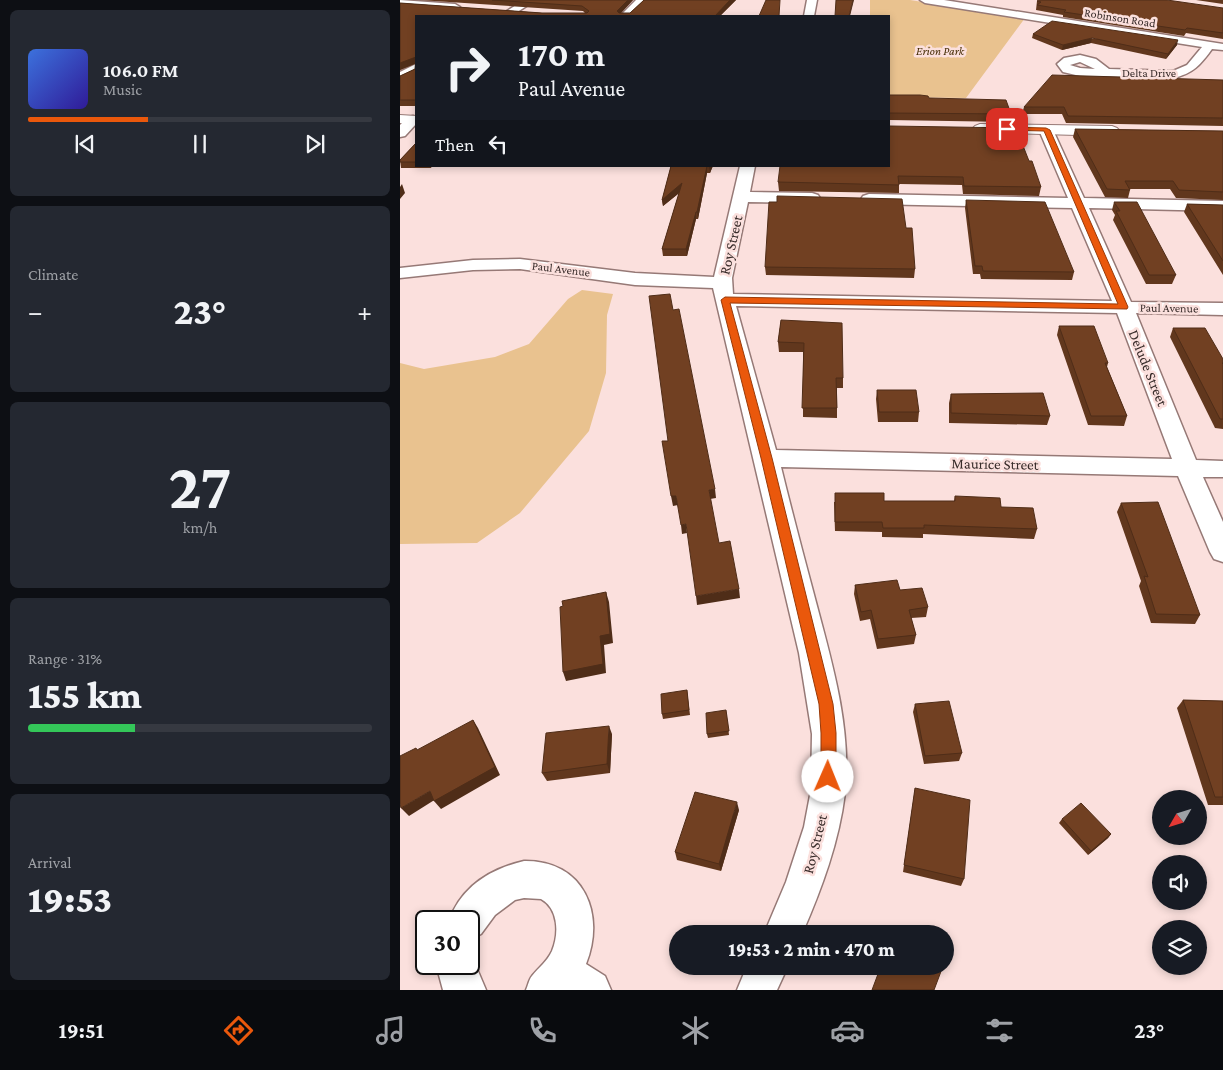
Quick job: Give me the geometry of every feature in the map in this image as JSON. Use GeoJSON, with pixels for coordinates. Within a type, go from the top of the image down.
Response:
{"type":"FeatureCollection","features":[{"type":"Feature","properties":{"kind":"street"},"geometry":{"type":"LineString","coordinates":[[508,14],[531,0]]}},
{"type":"Feature","properties":{"kind":"street"},"geometry":{"type":"LineString","coordinates":[[627,15],[642,0]]}},
{"type":"Feature","properties":{"kind":"street"},"geometry":{"type":"LineString","coordinates":[[809,15],[812,0]]}},
{"type":"Feature","properties":{"kind":"street","name":"Robinson Road"},"geometry":{"type":"LineString","coordinates":[[925,0],[1223,47]]}},
{"type":"Feature","properties":{"kind":"street"},"geometry":{"type":"LineString","coordinates":[[406,3],[465,8]]}},
{"type":"Feature","properties":{"kind":"street"},"geometry":{"type":"LineString","coordinates":[[1002,12],[1012,4]]}},
{"type":"Feature","properties":{"kind":"street"},"geometry":{"type":"LineString","coordinates":[[493,10],[508,14],[530,12]]}},
{"type":"Feature","properties":{"kind":"street","name":"Delta Drive"},"geometry":{"type":"LineString","coordinates":[[1106,73],[1164,75],[1182,73],[1190,69],[1209,45]]}},
{"type":"Feature","properties":{"kind":"street"},"geometry":{"type":"LineString","coordinates":[[400,77],[415,69]]}},
{"type":"Feature","properties":{"kind":"street"},"geometry":{"type":"LineString","coordinates":[[400,133],[410,120]]}},
{"type":"Feature","properties":{"kind":"street"},"geometry":{"type":"LineString","coordinates":[[968,128],[1125,131]]}},
{"type":"Feature","properties":{"kind":"street","name":"Delude Street"},"geometry":{"type":"LineString","coordinates":[[1046,130],[1124,307],[1223,552]]}},
{"type":"Feature","properties":{"kind":"street","name":"Roy Street"},"geometry":{"type":"LineString","coordinates":[[748,167],[724,291],[767,458],[826,704],[829,733],[828,792],[820,829],[804,886],[786,925]]}},
{"type":"Feature","properties":{"kind":"street"},"geometry":{"type":"LineString","coordinates":[[742,197],[831,198]]}},
{"type":"Feature","properties":{"kind":"street"},"geometry":{"type":"LineString","coordinates":[[851,199],[1223,206]]}},
{"type":"Feature","properties":{"kind":"street","name":"Paul Avenue"},"geometry":{"type":"LineString","coordinates":[[400,273],[473,265],[520,264],[724,291],[1124,307],[1223,308]]}},
{"type":"Feature","properties":{"kind":"street","name":"Maurice Street"},"geometry":{"type":"LineString","coordinates":[[767,458],[1223,469]]}},
{"type":"Feature","properties":{"kind":"street"},"geometry":{"type":"LineString","coordinates":[[476,910],[485,899],[500,888],[516,882],[532,880],[548,882],[560,890],[570,902],[575,918],[576,935],[566,984]]}},
{"type":"Feature","properties":{"kind":"street"},"geometry":{"type":"LineString","coordinates":[[458,975],[460,983],[466,990]]}},
{"type":"Feature","properties":{"kind":"street"},"geometry":{"type":"LineString","coordinates":[[757,990],[764,975]]}},
{"type":"Feature","properties":{"kind":"green space","name":"Erion Park"},"geometry":{"type":"Polygon","coordinates":[[[870,0],[910,0],[1025,18],[966,98],[890,97],[890,15],[870,15],[870,0]]]}},
{"type":"Feature","properties":{"kind":"green space"},"geometry":{"type":"Polygon","coordinates":[[[582,290],[613,294],[607,315],[606,373],[589,431],[520,513],[477,543],[400,544],[400,363],[424,369],[495,357],[529,344],[568,299],[582,290]]]}},
{"type":"Feature","properties":{"kind":"building"},"geometry":{"type":"Polygon","coordinates":[[[492,0],[628,0],[617,11],[619,13],[630,13],[644,0],[730,0],[716,15],[415,15],[415,57],[400,63],[400,3],[542,13],[587,13],[589,11],[582,6],[492,0]]]}},
{"type":"Feature","properties":{"kind":"building"},"geometry":{"type":"Polygon","coordinates":[[[766,0],[780,0],[779,15],[759,15],[766,0]]]}},
{"type":"Feature","properties":{"kind":"building"},"geometry":{"type":"Polygon","coordinates":[[[836,0],[853,0],[849,15],[835,15],[836,0]]]}},
{"type":"Feature","properties":{"kind":"building"},"geometry":{"type":"Polygon","coordinates":[[[1167,0],[1223,8],[1223,33],[1187,28],[1185,30],[1064,12],[1066,10],[1037,5],[1041,2],[1037,1],[1167,0]]]}},
{"type":"Feature","properties":{"kind":"building"},"geometry":{"type":"Polygon","coordinates":[[[1052,21],[1178,40],[1168,54],[1092,38],[1063,45],[1033,34],[1052,21]]]}},
{"type":"Feature","properties":{"kind":"building"},"geometry":{"type":"Polygon","coordinates":[[[415,69],[415,100],[400,100],[400,76],[415,69]]]}},
{"type":"Feature","properties":{"kind":"building"},"geometry":{"type":"Polygon","coordinates":[[[1052,75],[1223,80],[1223,118],[1068,116],[1064,107],[1024,107],[1052,75]]]}},
{"type":"Feature","properties":{"kind":"building"},"geometry":{"type":"Polygon","coordinates":[[[890,95],[1006,100],[1011,114],[890,113],[890,95]]]}},
{"type":"Feature","properties":{"kind":"building"},"geometry":{"type":"Polygon","coordinates":[[[890,126],[1016,128],[1029,161],[1032,161],[1041,187],[964,186],[963,177],[898,176],[899,185],[778,182],[780,167],[890,167],[890,126]]]}},
{"type":"Feature","properties":{"kind":"building"},"geometry":{"type":"Polygon","coordinates":[[[1075,129],[1223,131],[1223,192],[1179,190],[1173,181],[1125,181],[1130,190],[1107,189],[1075,129]]]}},
{"type":"Feature","properties":{"kind":"building"},"geometry":{"type":"Polygon","coordinates":[[[415,144],[415,162],[400,162],[415,144]]]}},
{"type":"Feature","properties":{"kind":"building"},"geometry":{"type":"Polygon","coordinates":[[[671,167],[707,167],[697,212],[686,249],[662,249],[682,183],[662,200],[671,167]]]}},
{"type":"Feature","properties":{"kind":"building"},"geometry":{"type":"Polygon","coordinates":[[[777,196],[902,199],[906,228],[912,228],[915,269],[765,267],[769,202],[777,202],[777,196]]]}},
{"type":"Feature","properties":{"kind":"building"},"geometry":{"type":"Polygon","coordinates":[[[966,200],[1045,202],[1074,272],[983,271],[982,266],[975,266],[966,200]]]}},
{"type":"Feature","properties":{"kind":"building"},"geometry":{"type":"Polygon","coordinates":[[[1114,202],[1137,202],[1176,275],[1149,275],[1116,211],[1120,211],[1114,202]]]}},
{"type":"Feature","properties":{"kind":"building"},"geometry":{"type":"Polygon","coordinates":[[[1187,204],[1223,205],[1223,261],[1187,204]]]}},
{"type":"Feature","properties":{"kind":"building"},"geometry":{"type":"Polygon","coordinates":[[[670,294],[673,310],[679,309],[715,489],[709,490],[719,543],[730,541],[739,589],[696,596],[686,524],[681,525],[676,496],[671,496],[662,441],[668,441],[649,296],[670,294]]]}},
{"type":"Feature","properties":{"kind":"building"},"geometry":{"type":"Polygon","coordinates":[[[781,320],[842,323],[843,378],[836,378],[837,408],[802,408],[804,343],[778,342],[781,320]]]}},
{"type":"Feature","properties":{"kind":"building"},"geometry":{"type":"Polygon","coordinates":[[[1059,326],[1094,326],[1108,363],[1105,363],[1127,416],[1091,416],[1059,326]]]}},
{"type":"Feature","properties":{"kind":"building"},"geometry":{"type":"Polygon","coordinates":[[[1173,328],[1205,328],[1223,359],[1223,419],[1220,419],[1173,328]]]}},
{"type":"Feature","properties":{"kind":"building"},"geometry":{"type":"Polygon","coordinates":[[[877,390],[916,390],[919,412],[879,412],[877,390]]]}},
{"type":"Feature","properties":{"kind":"building"},"geometry":{"type":"Polygon","coordinates":[[[1043,393],[1050,416],[951,413],[951,394],[1043,393]]]}},
{"type":"Feature","properties":{"kind":"building"},"geometry":{"type":"Polygon","coordinates":[[[835,493],[884,493],[884,501],[955,501],[955,496],[1000,498],[1001,507],[1033,508],[1037,529],[924,525],[924,528],[883,528],[882,522],[835,522],[835,493]]]}},
{"type":"Feature","properties":{"kind":"building"},"geometry":{"type":"Polygon","coordinates":[[[1158,502],[1200,615],[1156,614],[1144,576],[1148,577],[1121,503],[1158,502]]]}},
{"type":"Feature","properties":{"kind":"building"},"geometry":{"type":"Polygon","coordinates":[[[897,580],[900,590],[922,588],[928,607],[909,610],[916,635],[878,639],[871,610],[861,612],[855,585],[897,580]]]}},
{"type":"Feature","properties":{"kind":"building"},"geometry":{"type":"Polygon","coordinates":[[[606,592],[610,634],[600,636],[603,664],[563,672],[560,607],[563,606],[562,601],[606,592]]]}},
{"type":"Feature","properties":{"kind":"building"},"geometry":{"type":"Polygon","coordinates":[[[687,690],[689,710],[662,714],[661,694],[687,690]]]}},
{"type":"Feature","properties":{"kind":"building"},"geometry":{"type":"Polygon","coordinates":[[[1183,700],[1223,701],[1223,797],[1215,797],[1183,700]]]}},
{"type":"Feature","properties":{"kind":"building"},"geometry":{"type":"Polygon","coordinates":[[[949,701],[962,753],[925,756],[915,704],[949,701]]]}},
{"type":"Feature","properties":{"kind":"building"},"geometry":{"type":"Polygon","coordinates":[[[726,710],[729,731],[707,734],[706,713],[726,710]]]}},
{"type":"Feature","properties":{"kind":"building"},"geometry":{"type":"Polygon","coordinates":[[[473,720],[495,767],[434,801],[430,791],[401,808],[400,756],[416,748],[417,750],[473,720]]]}},
{"type":"Feature","properties":{"kind":"building"},"geometry":{"type":"Polygon","coordinates":[[[609,726],[607,764],[542,773],[546,733],[609,726]]]}},
{"type":"Feature","properties":{"kind":"building"},"geometry":{"type":"Polygon","coordinates":[[[915,788],[970,800],[964,879],[904,865],[915,788]]]}},
{"type":"Feature","properties":{"kind":"building"},"geometry":{"type":"Polygon","coordinates":[[[695,792],[737,802],[719,864],[675,852],[695,792]]]}},
{"type":"Feature","properties":{"kind":"building"},"geometry":{"type":"Polygon","coordinates":[[[1081,803],[1111,834],[1091,851],[1062,819],[1081,803]]]}},
{"type":"Feature","properties":{"kind":"building"},"geometry":{"type":"Polygon","coordinates":[[[878,975],[940,975],[934,990],[872,990],[878,975]]]}},
{"type":"Feature","properties":{"kind":"route"},"geometry":{"type":"LineString","coordinates":[[828,777],[829,733],[826,704],[767,458],[725,300],[1124,307],[1046,130],[1007,129]]}}]}
